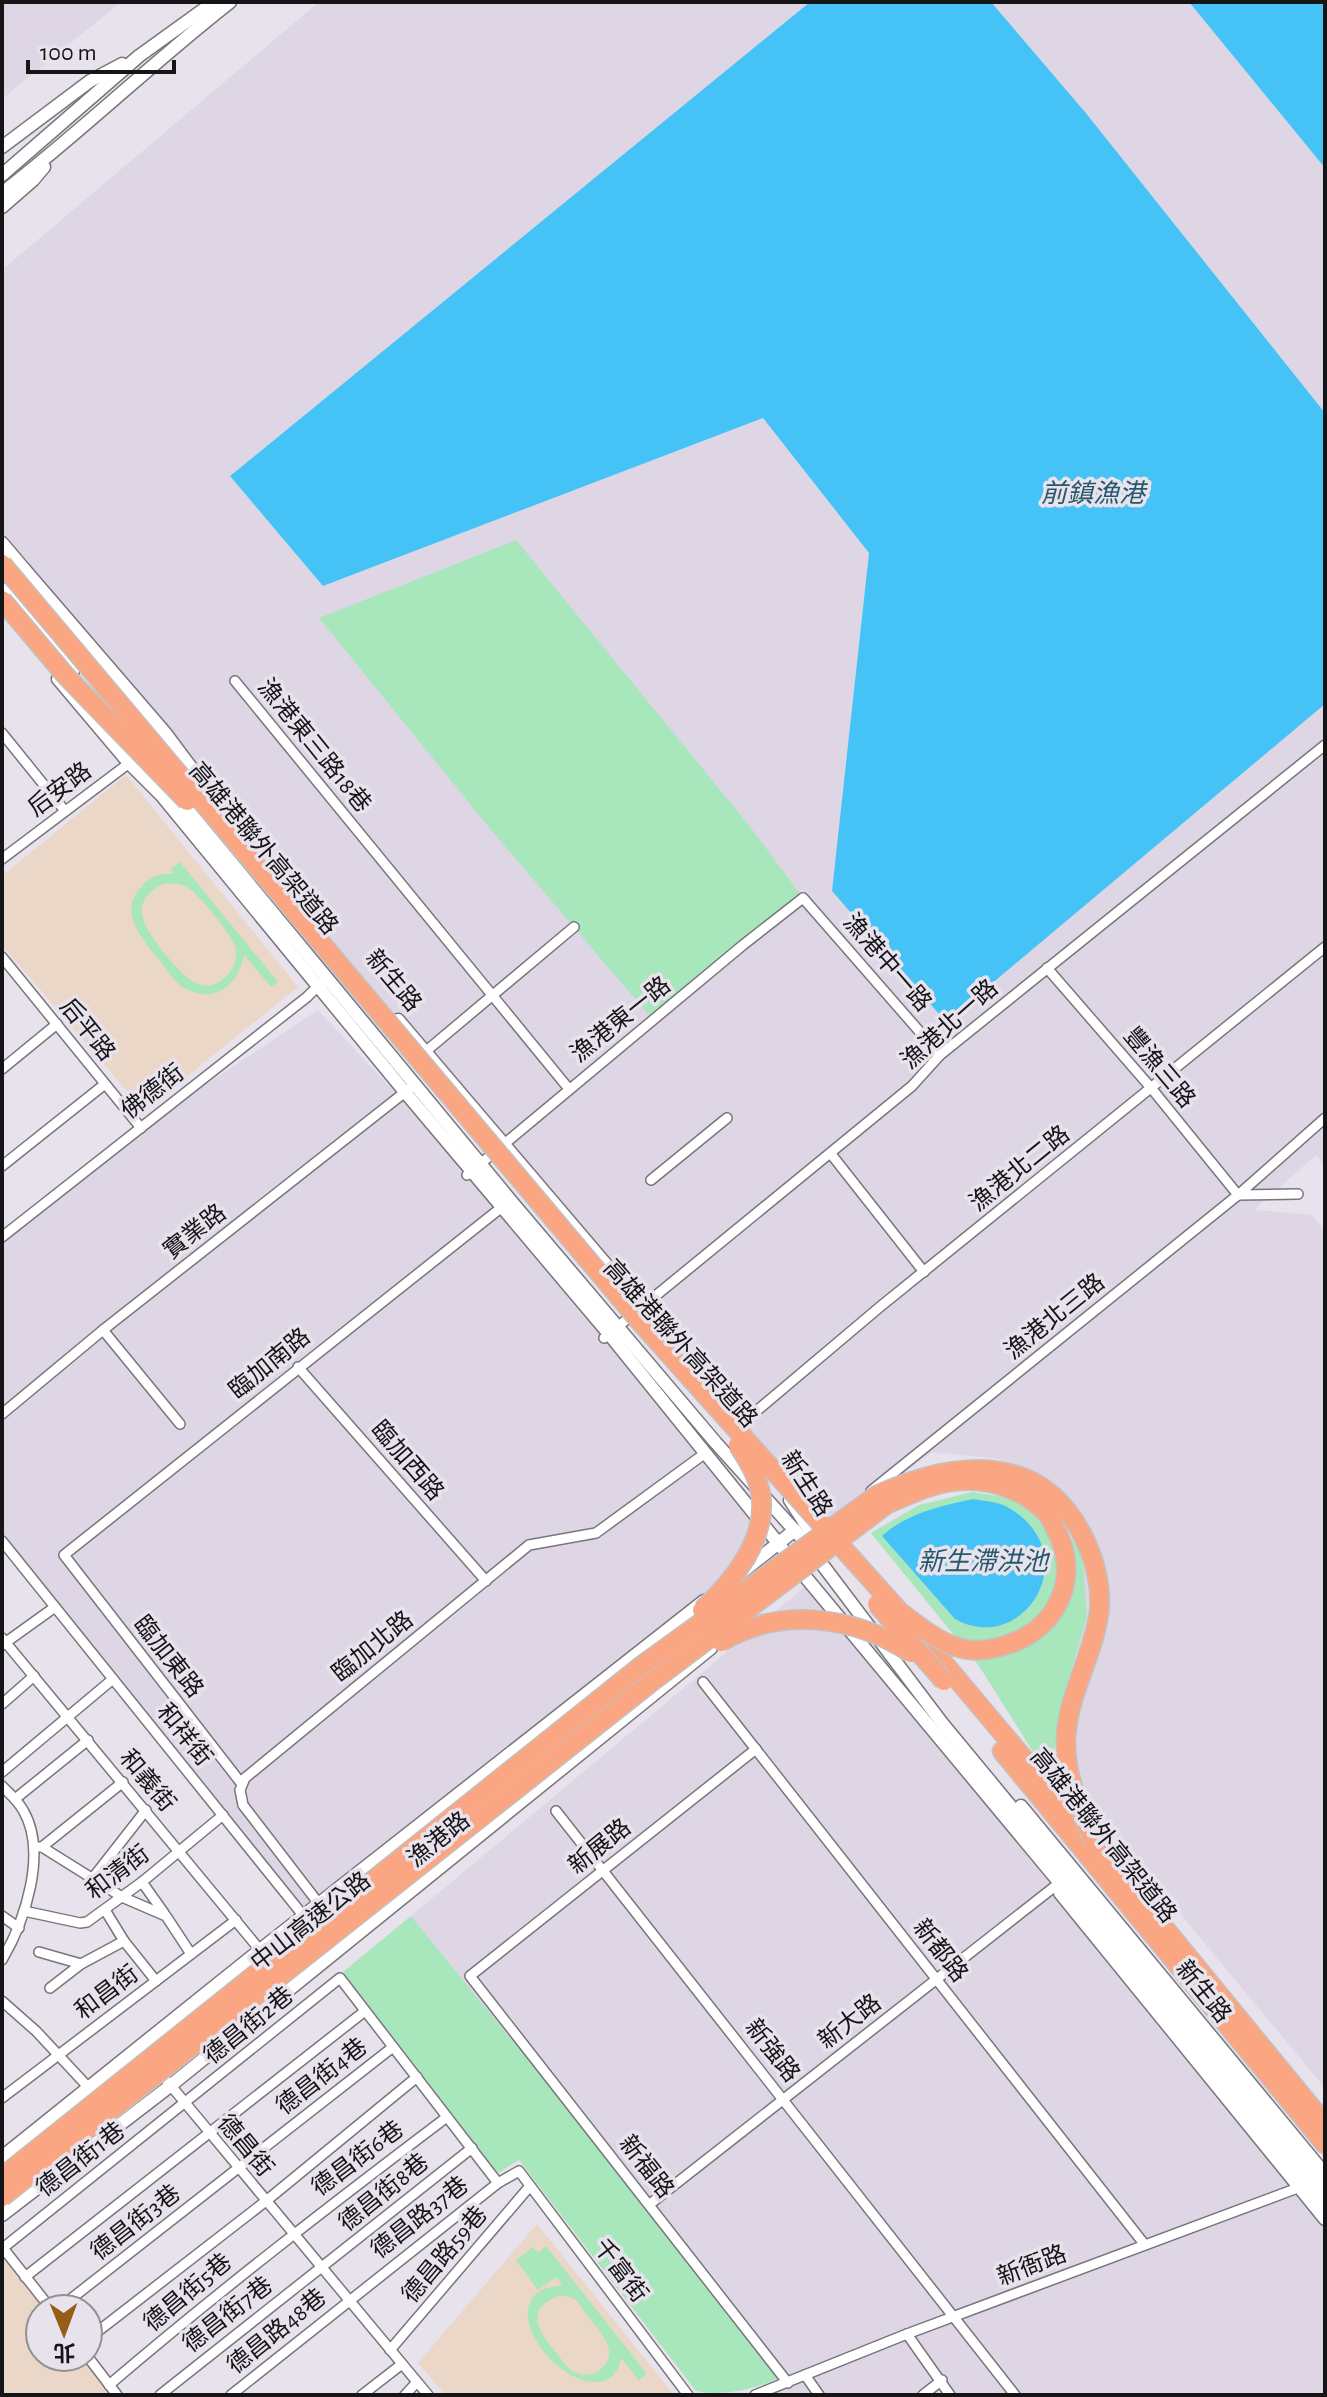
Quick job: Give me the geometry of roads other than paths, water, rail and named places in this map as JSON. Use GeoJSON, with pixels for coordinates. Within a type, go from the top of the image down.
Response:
{"type":"FeatureCollection","features":[{"type":"Feature","properties":{"kind":"highway"},"geometry":{"type":"LineString","coordinates":[[2,554],[161,740],[225,835]]}},
{"type":"Feature","properties":{"kind":"highway","name":"高雄港聯外高架道路"},"geometry":{"type":"LineString","coordinates":[[2,564],[633,1330],[944,1681],[1325,2144]]}},
{"type":"Feature","properties":{"kind":"highway","name":"高雄港聯外高架道路"},"geometry":{"type":"LineString","coordinates":[[2,575],[642,1324],[900,1612],[1325,2124]]}},
{"type":"Feature","properties":{"kind":"highway"},"geometry":{"type":"LineString","coordinates":[[6,612],[225,835]]}},
{"type":"Feature","properties":{"kind":"highway"},"geometry":{"type":"LineString","coordinates":[[641,1666],[716,1597],[744,1561],[755,1538],[761,1512],[760,1491],[753,1470],[738,1445]]}},
{"type":"Feature","properties":{"kind":"highway"},"geometry":{"type":"LineString","coordinates":[[641,1666],[877,1495],[941,1471],[972,1468],[995,1470],[1026,1479],[1059,1501],[1077,1524],[1095,1565],[1099,1613],[1068,1717],[1066,1740],[1069,1781],[1094,1842]]}},
{"type":"Feature","properties":{"kind":"highway"},"geometry":{"type":"LineString","coordinates":[[649,1684],[887,1504],[945,1483],[991,1482],[1025,1495],[1048,1515],[1065,1551],[1065,1591],[1045,1625],[1020,1641],[1005,1646],[991,1650],[964,1649],[934,1636],[900,1612]]}},
{"type":"Feature","properties":{"kind":"highway"},"geometry":{"type":"LineString","coordinates":[[649,1684],[741,1630],[805,1619],[827,1620],[866,1629],[893,1641],[944,1681]]}},
{"type":"Feature","properties":{"kind":"highway","name":"中山高速公路"},"geometry":{"type":"LineString","coordinates":[[2,2177],[641,1666]]}},
{"type":"Feature","properties":{"kind":"highway","name":"中山高速公路"},"geometry":{"type":"LineString","coordinates":[[2,2197],[649,1684]]}},
{"type":"Feature","properties":{"kind":"street"},"geometry":{"type":"LineString","coordinates":[[2,175],[139,56],[214,2]]}},
{"type":"Feature","properties":{"kind":"street"},"geometry":{"type":"LineString","coordinates":[[2,193],[59,149],[179,42],[230,2]]}},
{"type":"Feature","properties":{"kind":"street"},"geometry":{"type":"LineString","coordinates":[[2,147],[90,81],[139,56]]}},
{"type":"Feature","properties":{"kind":"street"},"geometry":{"type":"LineString","coordinates":[[2,207],[33,180],[59,149]]}},
{"type":"Feature","properties":{"kind":"street","name":"新生路"},"geometry":{"type":"LineString","coordinates":[[2,543],[166,734],[253,850],[741,1424],[810,1540],[942,1723],[1065,1878],[1317,2181],[1325,2219]]}},
{"type":"Feature","properties":{"kind":"street","name":"新生路"},"geometry":{"type":"LineString","coordinates":[[24,569],[33,622]]}},
{"type":"Feature","properties":{"kind":"street","name":"新生路"},"geometry":{"type":"LineString","coordinates":[[2,589],[6,612],[129,763],[162,796],[783,1539],[801,1575],[1065,1878],[1317,2181],[1325,2202]]}},
{"type":"Feature","properties":{"kind":"street"},"geometry":{"type":"LineString","coordinates":[[6,612],[42,590]]}},
{"type":"Feature","properties":{"kind":"street","name":"新生路"},"geometry":{"type":"LineString","coordinates":[[6,612],[33,622],[407,1090]]}},
{"type":"Feature","properties":{"kind":"street","name":"漁港東三路18巷"},"geometry":{"type":"LineString","coordinates":[[235,681],[569,1089]]}},
{"type":"Feature","properties":{"kind":"street"},"geometry":{"type":"LineString","coordinates":[[2,733],[65,811]]}},
{"type":"Feature","properties":{"kind":"street","name":"漁港北一路"},"geometry":{"type":"LineString","coordinates":[[610,1333],[912,1086],[940,1055],[1325,745]]}},
{"type":"Feature","properties":{"kind":"street","name":"后安路"},"geometry":{"type":"LineString","coordinates":[[2,859],[141,754]]}},
{"type":"Feature","properties":{"kind":"street","name":"漁港中一路"},"geometry":{"type":"LineString","coordinates":[[803,898],[940,1055]]}},
{"type":"Feature","properties":{"kind":"street","name":"漁港東一路"},"geometry":{"type":"LineString","coordinates":[[473,1170],[803,898]]}},
{"type":"Feature","properties":{"kind":"street"},"geometry":{"type":"LineString","coordinates":[[425,1052],[574,927]]}},
{"type":"Feature","properties":{"kind":"street","name":"漁港北二路"},"geometry":{"type":"LineString","coordinates":[[741,1424],[1325,947]]}},
{"type":"Feature","properties":{"kind":"street","name":"后平路"},"geometry":{"type":"LineString","coordinates":[[4,962],[141,1128]]}},
{"type":"Feature","properties":{"kind":"street","name":"豐漁三路"},"geometry":{"type":"LineString","coordinates":[[1047,968],[1152,1089],[1238,1195]]}},
{"type":"Feature","properties":{"kind":"street","name":"佛德街"},"geometry":{"type":"LineString","coordinates":[[2,1237],[320,984]]}},
{"type":"Feature","properties":{"kind":"street"},"geometry":{"type":"LineString","coordinates":[[2,1069],[57,1024]]}},
{"type":"Feature","properties":{"kind":"street"},"geometry":{"type":"LineString","coordinates":[[2,1166],[105,1084]]}},
{"type":"Feature","properties":{"kind":"street","name":"實業路"},"geometry":{"type":"LineString","coordinates":[[2,1414],[103,1330],[407,1090]]}},
{"type":"Feature","properties":{"kind":"street"},"geometry":{"type":"LineString","coordinates":[[651,1180],[727,1118]]}},
{"type":"Feature","properties":{"kind":"street","name":"漁港北三路"},"geometry":{"type":"LineString","coordinates":[[810,1540],[1238,1195],[1325,1118]]}},
{"type":"Feature","properties":{"kind":"street"},"geometry":{"type":"LineString","coordinates":[[831,1154],[924,1272]]}},
{"type":"Feature","properties":{"kind":"street","name":"新生路"},"geometry":{"type":"LineString","coordinates":[[473,1170],[500,1210],[610,1333],[704,1455],[783,1539],[810,1540]]}},
{"type":"Feature","properties":{"kind":"street"},"geometry":{"type":"LineString","coordinates":[[1238,1195],[1298,1194]]}},
{"type":"Feature","properties":{"kind":"street","name":"臨加南路"},"geometry":{"type":"LineString","coordinates":[[64,1555],[500,1210]]}},
{"type":"Feature","properties":{"kind":"street"},"geometry":{"type":"LineString","coordinates":[[103,1330],[180,1424]]}},
{"type":"Feature","properties":{"kind":"street","name":"臨加西路"},"geometry":{"type":"LineString","coordinates":[[298,1367],[486,1581]]}},
{"type":"Feature","properties":{"kind":"street","name":"臨加北路"},"geometry":{"type":"LineString","coordinates":[[241,1783],[529,1545],[596,1533],[704,1455]]}},
{"type":"Feature","properties":{"kind":"street","name":"漁港路"},"geometry":{"type":"LineString","coordinates":[[2,2157],[783,1539]]}},
{"type":"Feature","properties":{"kind":"street","name":"和祥街"},"geometry":{"type":"LineString","coordinates":[[3,1545],[333,1954]]}},
{"type":"Feature","properties":{"kind":"street","name":"臨加東路"},"geometry":{"type":"LineString","coordinates":[[64,1555],[241,1783]]}},
{"type":"Feature","properties":{"kind":"street","name":"漁港路"},"geometry":{"type":"LineString","coordinates":[[2,2215],[170,2086],[823,1558]]}},
{"type":"Feature","properties":{"kind":"street"},"geometry":{"type":"LineString","coordinates":[[3,1642],[55,1607]]}},
{"type":"Feature","properties":{"kind":"street","name":"和義街"},"geometry":{"type":"LineString","coordinates":[[3,1642],[68,1716],[260,1950]]}},
{"type":"Feature","properties":{"kind":"street"},"geometry":{"type":"LineString","coordinates":[[2,1704],[34,1676]]}},
{"type":"Feature","properties":{"kind":"street"},"geometry":{"type":"LineString","coordinates":[[2,1772],[113,1679]]}},
{"type":"Feature","properties":{"kind":"street","name":"新都路"},"geometry":{"type":"LineString","coordinates":[[703,1682],[1145,2245]]}},
{"type":"Feature","properties":{"kind":"street"},"geometry":{"type":"LineString","coordinates":[[15,1799],[88,1740]]}},
{"type":"Feature","properties":{"kind":"street","name":"新展路"},"geometry":{"type":"LineString","coordinates":[[470,1976],[756,1749]]}},
{"type":"Feature","properties":{"kind":"street"},"geometry":{"type":"LineString","coordinates":[[38,1847],[123,1782]]}},
{"type":"Feature","properties":{"kind":"street"},"geometry":{"type":"LineString","coordinates":[[241,1783],[243,1805],[348,1941]]}},
{"type":"Feature","properties":{"kind":"street"},"geometry":{"type":"LineString","coordinates":[[2,1786],[23,1808],[38,1847],[19,1928],[2,1960]]}},
{"type":"Feature","properties":{"kind":"street"},"geometry":{"type":"LineString","coordinates":[[92,1879],[146,1810]]}},
{"type":"Feature","properties":{"kind":"street","name":"新強路"},"geometry":{"type":"LineString","coordinates":[[556,1811],[1015,2395]]}},
{"type":"Feature","properties":{"kind":"street","name":"和清街"},"geometry":{"type":"LineString","coordinates":[[24,1911],[87,1922],[142,1882],[223,1815]]}},
{"type":"Feature","properties":{"kind":"street"},"geometry":{"type":"LineString","coordinates":[[38,1847],[122,1897],[166,1916]]}},
{"type":"Feature","properties":{"kind":"street","name":"新大路"},"geometry":{"type":"LineString","coordinates":[[650,2204],[1065,1878]]}},
{"type":"Feature","properties":{"kind":"street"},"geometry":{"type":"LineString","coordinates":[[142,1882],[191,1954]]}},
{"type":"Feature","properties":{"kind":"street"},"geometry":{"type":"LineString","coordinates":[[105,1910],[124,1941],[156,1981]]}},
{"type":"Feature","properties":{"kind":"street"},"geometry":{"type":"LineString","coordinates":[[2,1916],[19,1928]]}},
{"type":"Feature","properties":{"kind":"street","name":"和昌街"},"geometry":{"type":"LineString","coordinates":[[2,2098],[236,1920]]}},
{"type":"Feature","properties":{"kind":"street"},"geometry":{"type":"LineString","coordinates":[[50,1988],[81,1964],[124,1941]]}},
{"type":"Feature","properties":{"kind":"street"},"geometry":{"type":"LineString","coordinates":[[39,1952],[81,1964]]}},
{"type":"Feature","properties":{"kind":"street","name":"新福路"},"geometry":{"type":"LineString","coordinates":[[470,1976],[788,2383]]}},
{"type":"Feature","properties":{"kind":"street","name":"德昌街2巷"},"geometry":{"type":"LineString","coordinates":[[185,2104],[340,1978],[365,2011]]}},
{"type":"Feature","properties":{"kind":"street"},"geometry":{"type":"LineString","coordinates":[[2,2001],[36,2031],[89,2088]]}},
{"type":"Feature","properties":{"kind":"street"},"geometry":{"type":"LineString","coordinates":[[25,2277],[365,2011],[498,2183]]}},
{"type":"Feature","properties":{"kind":"street","name":"德昌街"},"geometry":{"type":"LineString","coordinates":[[144,2045],[170,2086],[428,2395]]}},
{"type":"Feature","properties":{"kind":"street","name":"德昌街4巷"},"geometry":{"type":"LineString","coordinates":[[238,2168],[393,2047]]}},
{"type":"Feature","properties":{"kind":"street"},"geometry":{"type":"LineString","coordinates":[[104,2327],[266,2201],[417,2077]]}},
{"type":"Feature","properties":{"kind":"street","name":"德昌街1巷"},"geometry":{"type":"LineString","coordinates":[[3,2248],[185,2104]]}},
{"type":"Feature","properties":{"kind":"street","name":"德昌街6巷"},"geometry":{"type":"LineString","coordinates":[[293,2234],[447,2117]]}},
{"type":"Feature","properties":{"kind":"street","name":"德昌街8巷"},"geometry":{"type":"LineString","coordinates":[[322,2269],[472,2148]]}},
{"type":"Feature","properties":{"kind":"street","name":"德昌街3巷"},"geometry":{"type":"LineString","coordinates":[[78,2293],[238,2168]]}},
{"type":"Feature","properties":{"kind":"street","name":"德昌路37巷"},"geometry":{"type":"LineString","coordinates":[[348,2300],[498,2183],[519,2171]]}},
{"type":"Feature","properties":{"kind":"street","name":"千富街"},"geometry":{"type":"LineString","coordinates":[[519,2171],[688,2395]]}},
{"type":"Feature","properties":{"kind":"street","name":"新衙路"},"geometry":{"type":"LineString","coordinates":[[755,2395],[907,2334],[1317,2181]]}},
{"type":"Feature","properties":{"kind":"street","name":"德昌路59巷"},"geometry":{"type":"LineString","coordinates":[[390,2350],[530,2186]]}},
{"type":"Feature","properties":{"kind":"street","name":"德昌街5巷"},"geometry":{"type":"LineString","coordinates":[[109,2385],[293,2234]]}},
{"type":"Feature","properties":{"kind":"street"},"geometry":{"type":"LineString","coordinates":[[3,2248],[38,2293]]}},
{"type":"Feature","properties":{"kind":"street","name":"德昌街7巷"},"geometry":{"type":"LineString","coordinates":[[160,2395],[226,2340],[322,2269]]}},
{"type":"Feature","properties":{"kind":"street","name":"德昌路48巷"},"geometry":{"type":"LineString","coordinates":[[231,2395],[348,2300]]}},
{"type":"Feature","properties":{"kind":"street"},"geometry":{"type":"LineString","coordinates":[[907,2334],[950,2395]]}},
{"type":"Feature","properties":{"kind":"street"},"geometry":{"type":"LineString","coordinates":[[362,2395],[402,2364]]}},
{"type":"Feature","properties":{"kind":"street"},"geometry":{"type":"LineString","coordinates":[[100,2373],[117,2395]]}},
{"type":"Feature","properties":{"kind":"street"},"geometry":{"type":"LineString","coordinates":[[805,2375],[819,2395]]}},
{"type":"Feature","properties":{"kind":"street"},"geometry":{"type":"LineString","coordinates":[[923,2395],[942,2380]]}},
{"type":"Feature","properties":{"kind":"street"},"geometry":{"type":"LineString","coordinates":[[405,2395],[417,2382]]}},
{"type":"Feature","properties":{"kind":"street"},"geometry":{"type":"LineString","coordinates":[[243,2386],[252,2395]]}},
{"type":"Feature","properties":{"kind":"water","name":"前鎮漁港"},"geometry":{"type":"Polygon","coordinates":[[[810,2],[991,2],[1085,112],[1325,413],[1325,704],[946,1022],[832,891],[869,553],[763,418],[323,586],[230,476],[810,2]]]}},
{"type":"Feature","properties":{"kind":"water"},"geometry":{"type":"Polygon","coordinates":[[[1189,2],[1325,2],[1325,168],[1189,2]]]}},
{"type":"Feature","properties":{"kind":"water","name":"新生滯洪池"},"geometry":{"type":"Polygon","coordinates":[[[973,1499],[1009,1508],[1032,1528],[1043,1550],[1044,1573],[1037,1595],[1023,1613],[1004,1624],[980,1627],[955,1619],[882,1536],[913,1516],[973,1499]]]}}]}
